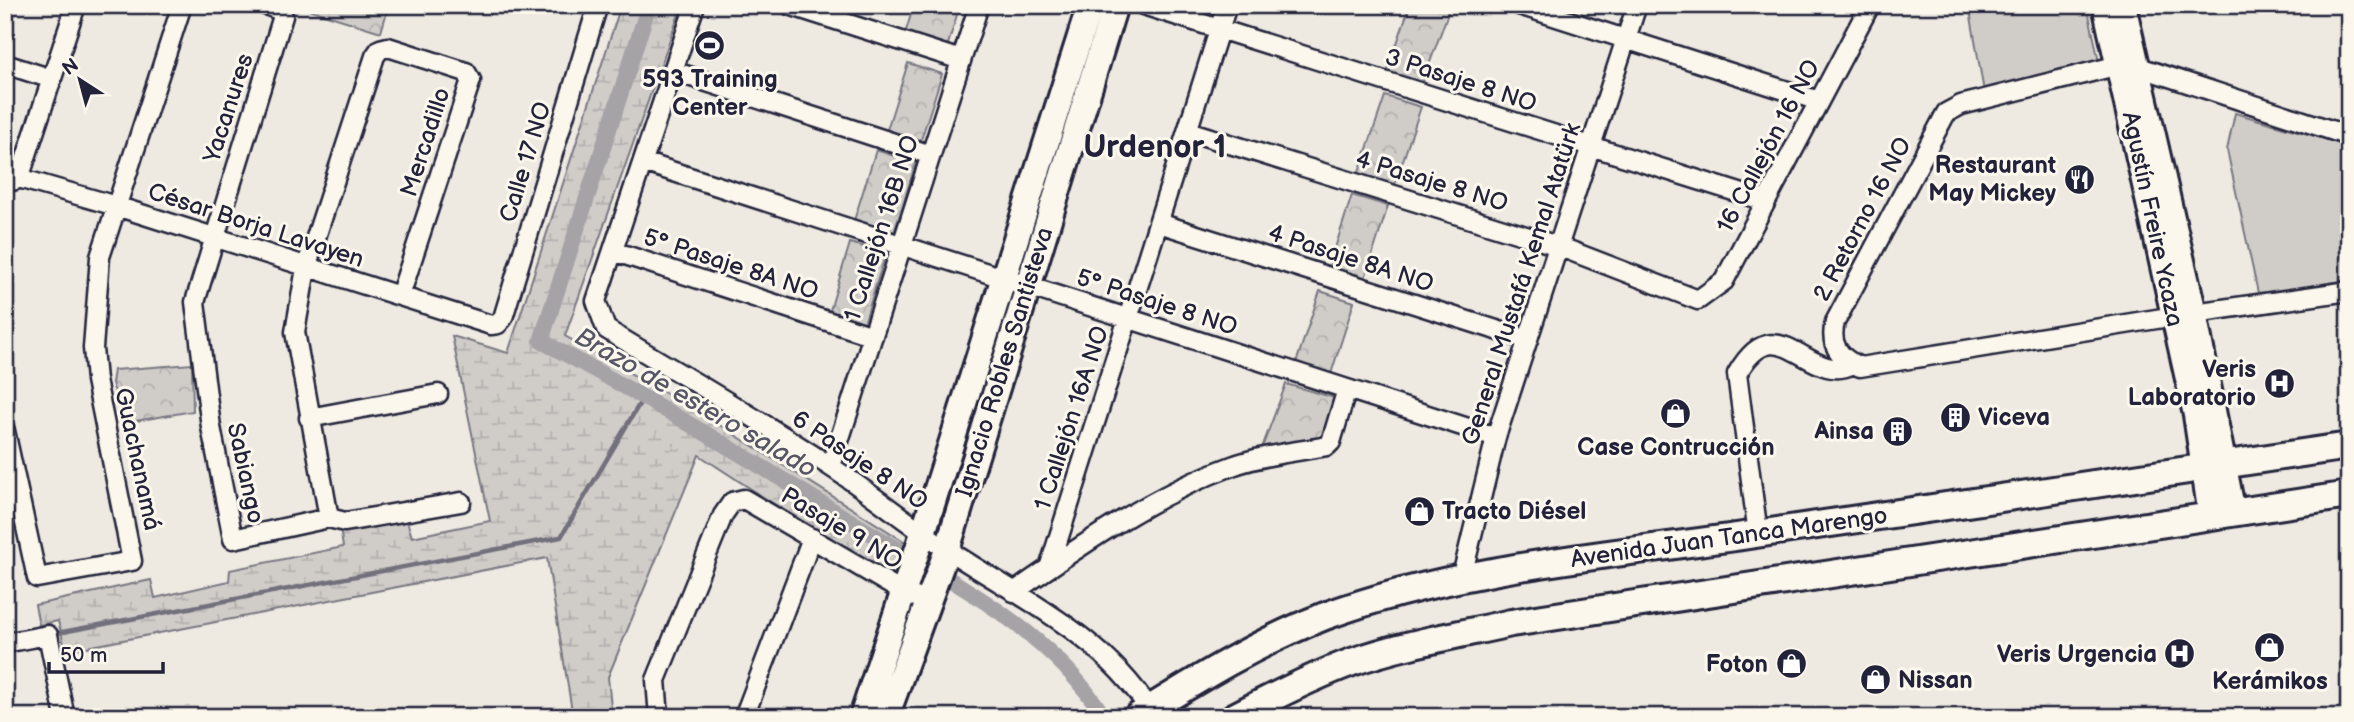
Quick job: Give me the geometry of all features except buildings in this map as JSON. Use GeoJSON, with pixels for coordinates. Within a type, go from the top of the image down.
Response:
{"type":"FeatureCollection","features":[{"type":"Feature","properties":{"kind":"main road","name":"Avenida Juan Tanca Marengo"},"geometry":{"type":"LineString","coordinates":[[1143,713],[1223,663],[1327,616],[1419,589],[1558,563],[2349,446]]}},
{"type":"Feature","properties":{"kind":"main road","name":"Avenida Juan Tanca Marengo"},"geometry":{"type":"LineString","coordinates":[[1234,717],[1289,688],[1353,662],[1434,639],[1511,623],[2349,495]]}},
{"type":"Feature","properties":{"kind":"street"},"geometry":{"type":"LineString","coordinates":[[10,179],[52,79],[76,5]]}},
{"type":"Feature","properties":{"kind":"street"},"geometry":{"type":"LineString","coordinates":[[116,206],[182,5]]}},
{"type":"Feature","properties":{"kind":"street","name":"Yacanures"},"geometry":{"type":"LineString","coordinates":[[213,236],[283,16],[279,10],[265,5]]}},
{"type":"Feature","properties":{"kind":"street","name":"Calle 17 NO"},"geometry":{"type":"LineString","coordinates":[[491,325],[498,324],[503,318],[598,5]]}},
{"type":"Feature","properties":{"kind":"street"},"geometry":{"type":"LineString","coordinates":[[613,251],[695,5]]}},
{"type":"Feature","properties":{"kind":"street"},"geometry":{"type":"LineString","coordinates":[[789,5],[961,60]]}},
{"type":"Feature","properties":{"kind":"street","name":"1 Callejón 16B NO"},"geometry":{"type":"LineString","coordinates":[[831,466],[979,5]]}},
{"type":"Feature","properties":{"kind":"street","name":"Ignacio Robles Santisteva"},"geometry":{"type":"LineString","coordinates":[[862,717],[921,540],[1090,5]]}},
{"type":"Feature","properties":{"kind":"street","name":"Ignacio Robles Santisteva"},"geometry":{"type":"LineString","coordinates":[[886,717],[946,554],[1115,5]]}},
{"type":"Feature","properties":{"kind":"street","name":"3 Pasaje 8 NO"},"geometry":{"type":"LineString","coordinates":[[1143,5],[1765,201]]}},
{"type":"Feature","properties":{"kind":"street","name":"1 Callejón 16A NO"},"geometry":{"type":"LineString","coordinates":[[1050,565],[1227,5]]}},
{"type":"Feature","properties":{"kind":"street"},"geometry":{"type":"LineString","coordinates":[[1519,5],[1819,101]]}},
{"type":"Feature","properties":{"kind":"street","name":"General Mustafá Kemal Atatürk"},"geometry":{"type":"LineString","coordinates":[[1461,580],[1496,437],[1637,5]]}},
{"type":"Feature","properties":{"kind":"street","name":"Agustín Freire Ycaza"},"geometry":{"type":"LineString","coordinates":[[2105,5],[2129,66]]}},
{"type":"Feature","properties":{"kind":"street","name":"Agustín Freire Ycaza"},"geometry":{"type":"LineString","coordinates":[[2123,5],[2129,66],[2184,314],[2196,415],[2214,468],[2222,515]]}},
{"type":"Feature","properties":{"kind":"street","name":"16 Callejón 16 NO"},"geometry":{"type":"LineString","coordinates":[[1698,300],[1724,281],[1869,6]]}},
{"type":"Feature","properties":{"kind":"street","name":"Mercadillo"},"geometry":{"type":"LineString","coordinates":[[306,268],[375,56],[388,47],[466,72],[471,80],[400,296]]}},
{"type":"Feature","properties":{"kind":"street"},"geometry":{"type":"LineString","coordinates":[[5,64],[52,79]]}},
{"type":"Feature","properties":{"kind":"street"},"geometry":{"type":"LineString","coordinates":[[2129,66],[2349,136]]}},
{"type":"Feature","properties":{"kind":"street","name":"2 Retorno 16 NO"},"geometry":{"type":"LineString","coordinates":[[1853,364],[1834,347],[1831,336],[1835,322],[1946,113],[1961,105],[2129,66]]}},
{"type":"Feature","properties":{"kind":"street"},"geometry":{"type":"LineString","coordinates":[[673,71],[931,155]]}},
{"type":"Feature","properties":{"kind":"street","name":"4 Pasaje 8 NO"},"geometry":{"type":"LineString","coordinates":[[1188,131],[1558,246],[1698,300]]}},
{"type":"Feature","properties":{"kind":"street","name":"5° Pasaje 8 NO"},"geometry":{"type":"LineString","coordinates":[[643,162],[1496,437]]}},
{"type":"Feature","properties":{"kind":"street","name":"César Borja Lavayen"},"geometry":{"type":"LineString","coordinates":[[10,179],[116,206],[491,325]]}},
{"type":"Feature","properties":{"kind":"street","name":"Guachanamá"},"geometry":{"type":"LineString","coordinates":[[5,430],[37,578],[132,561],[96,380],[93,348],[100,257],[116,206]]}},
{"type":"Feature","properties":{"kind":"street","name":"4 Pasaje 8A NO"},"geometry":{"type":"LineString","coordinates":[[1159,223],[1528,340]]}},
{"type":"Feature","properties":{"kind":"street","name":"Sabiango"},"geometry":{"type":"LineString","coordinates":[[213,236],[195,302],[195,324],[232,537],[235,540],[329,518]]}},
{"type":"Feature","properties":{"kind":"street","name":"6 Pasaje 8 NO"},"geometry":{"type":"LineString","coordinates":[[613,251],[596,301],[606,329],[831,466],[921,540],[1014,592],[1108,658],[1131,682],[1143,713]]}},
{"type":"Feature","properties":{"kind":"street","name":"5° Pasaje 8A NO"},"geometry":{"type":"LineString","coordinates":[[613,251],[873,336]]}},
{"type":"Feature","properties":{"kind":"street"},"geometry":{"type":"LineString","coordinates":[[306,268],[295,332],[329,518],[345,522],[461,502]]}},
{"type":"Feature","properties":{"kind":"street"},"geometry":{"type":"LineString","coordinates":[[1758,534],[1737,374],[1746,358],[1768,344],[1780,343],[1831,369],[1843,369],[1853,364],[1860,367],[2184,314],[2349,291]]}},
{"type":"Feature","properties":{"kind":"street"},"geometry":{"type":"LineString","coordinates":[[1014,592],[1050,565],[1168,494],[1235,465],[1327,446],[1331,442],[1347,389]]}},
{"type":"Feature","properties":{"kind":"street"},"geometry":{"type":"LineString","coordinates":[[309,418],[438,394]]}},
{"type":"Feature","properties":{"kind":"street","name":"Pasaje 9 NO"},"geometry":{"type":"LineString","coordinates":[[659,717],[656,680],[723,515],[732,502],[744,499],[904,589],[929,598]]}},
{"type":"Feature","properties":{"kind":"street"},"geometry":{"type":"LineString","coordinates":[[744,717],[812,538]]}},
{"type":"Feature","properties":{"kind":"street"},"geometry":{"type":"LineString","coordinates":[[5,643],[48,635],[65,717]]}},
{"type":"Feature","properties":{"kind":"green space"},"geometry":{"type":"Polygon","coordinates":[[[295,5],[389,5],[381,32],[295,5]]]}},
{"type":"Feature","properties":{"kind":"green space"},"geometry":{"type":"Polygon","coordinates":[[[621,5],[682,5],[565,336],[702,414],[913,547],[898,585],[699,455],[608,677],[612,717],[573,717],[547,558],[66,651],[58,621],[39,625],[35,605],[151,580],[155,598],[229,581],[230,570],[343,547],[340,528],[405,515],[412,537],[490,521],[452,336],[508,353],[621,5]]]}},
{"type":"Feature","properties":{"kind":"green space"},"geometry":{"type":"Polygon","coordinates":[[[914,5],[960,5],[946,51],[904,37],[914,5]]]}},
{"type":"Feature","properties":{"kind":"green space"},"geometry":{"type":"Polygon","coordinates":[[[1410,5],[1451,5],[1422,84],[1387,73],[1410,5]]]}},
{"type":"Feature","properties":{"kind":"green space"},"geometry":{"type":"Polygon","coordinates":[[[1969,5],[2087,5],[2099,62],[1984,92],[1969,5]]]}},
{"type":"Feature","properties":{"kind":"green space"},"geometry":{"type":"Polygon","coordinates":[[[908,63],[942,74],[919,146],[885,136],[908,63]]]}},
{"type":"Feature","properties":{"kind":"green space"},"geometry":{"type":"Polygon","coordinates":[[[1385,96],[1421,107],[1393,190],[1357,178],[1385,96]]]}},
{"type":"Feature","properties":{"kind":"green space"},"geometry":{"type":"Polygon","coordinates":[[[2235,113],[2349,146],[2349,280],[2258,293],[2227,150],[2235,113]]]}},
{"type":"Feature","properties":{"kind":"green space"},"geometry":{"type":"Polygon","coordinates":[[[876,150],[916,163],[892,239],[852,227],[876,150]]]}},
{"type":"Feature","properties":{"kind":"green space"},"geometry":{"type":"Polygon","coordinates":[[[1352,195],[1388,206],[1363,284],[1327,273],[1352,195]]]}},
{"type":"Feature","properties":{"kind":"green space"},"geometry":{"type":"Polygon","coordinates":[[[850,243],[886,253],[863,327],[828,317],[850,243]]]}},
{"type":"Feature","properties":{"kind":"green space"},"geometry":{"type":"Polygon","coordinates":[[[1320,291],[1354,302],[1330,377],[1295,366],[1320,291]]]}},
{"type":"Feature","properties":{"kind":"green space"},"geometry":{"type":"Polygon","coordinates":[[[192,364],[193,411],[124,423],[112,383],[114,370],[192,364]]]}},
{"type":"Feature","properties":{"kind":"green space"},"geometry":{"type":"Polygon","coordinates":[[[1286,384],[1335,398],[1321,439],[1260,453],[1286,384]]]}},
{"type":"Feature","properties":{"kind":"waterway","name":"Brazo de estero salado"},"geometry":{"type":"LineString","coordinates":[[649,5],[541,341],[695,427],[988,604],[1052,655],[1080,684],[1104,717]]}},
{"type":"Feature","properties":{"kind":"waterway"},"geometry":{"type":"LineString","coordinates":[[52,634],[561,537],[644,396]]}},
{"type":"Feature","properties":{"kind":"place","name":"593 Training Center"},"geometry":{"type":"Point","coordinates":[710,45]}},
{"type":"Feature","properties":{"kind":"place","name":"Restaurant May Mickey"},"geometry":{"type":"Point","coordinates":[2079,179]}},
{"type":"Feature","properties":{"kind":"place","name":"Veris Laboratorio"},"geometry":{"type":"Point","coordinates":[2279,383]}},
{"type":"Feature","properties":{"kind":"place","name":"Case Contrucción"},"geometry":{"type":"Point","coordinates":[1676,413]}},
{"type":"Feature","properties":{"kind":"place","name":"Viceva"},"geometry":{"type":"Point","coordinates":[1955,417]}},
{"type":"Feature","properties":{"kind":"place","name":"Ainsa"},"geometry":{"type":"Point","coordinates":[1897,431]}},
{"type":"Feature","properties":{"kind":"place","name":"Tracto Diésel"},"geometry":{"type":"Point","coordinates":[1419,511]}},
{"type":"Feature","properties":{"kind":"place","name":"Kerámikos"},"geometry":{"type":"Point","coordinates":[2270,647]}},
{"type":"Feature","properties":{"kind":"place","name":"Veris Urgencia"},"geometry":{"type":"Point","coordinates":[2180,654]}},
{"type":"Feature","properties":{"kind":"place","name":"Foton"},"geometry":{"type":"Point","coordinates":[1791,664]}},
{"type":"Feature","properties":{"kind":"place","name":"Nissan"},"geometry":{"type":"Point","coordinates":[1875,680]}},
{"type":"Feature","properties":{"kind":"district","name":"Urdenor 1"},"geometry":{"type":"Point","coordinates":[1155,146]}}]}
